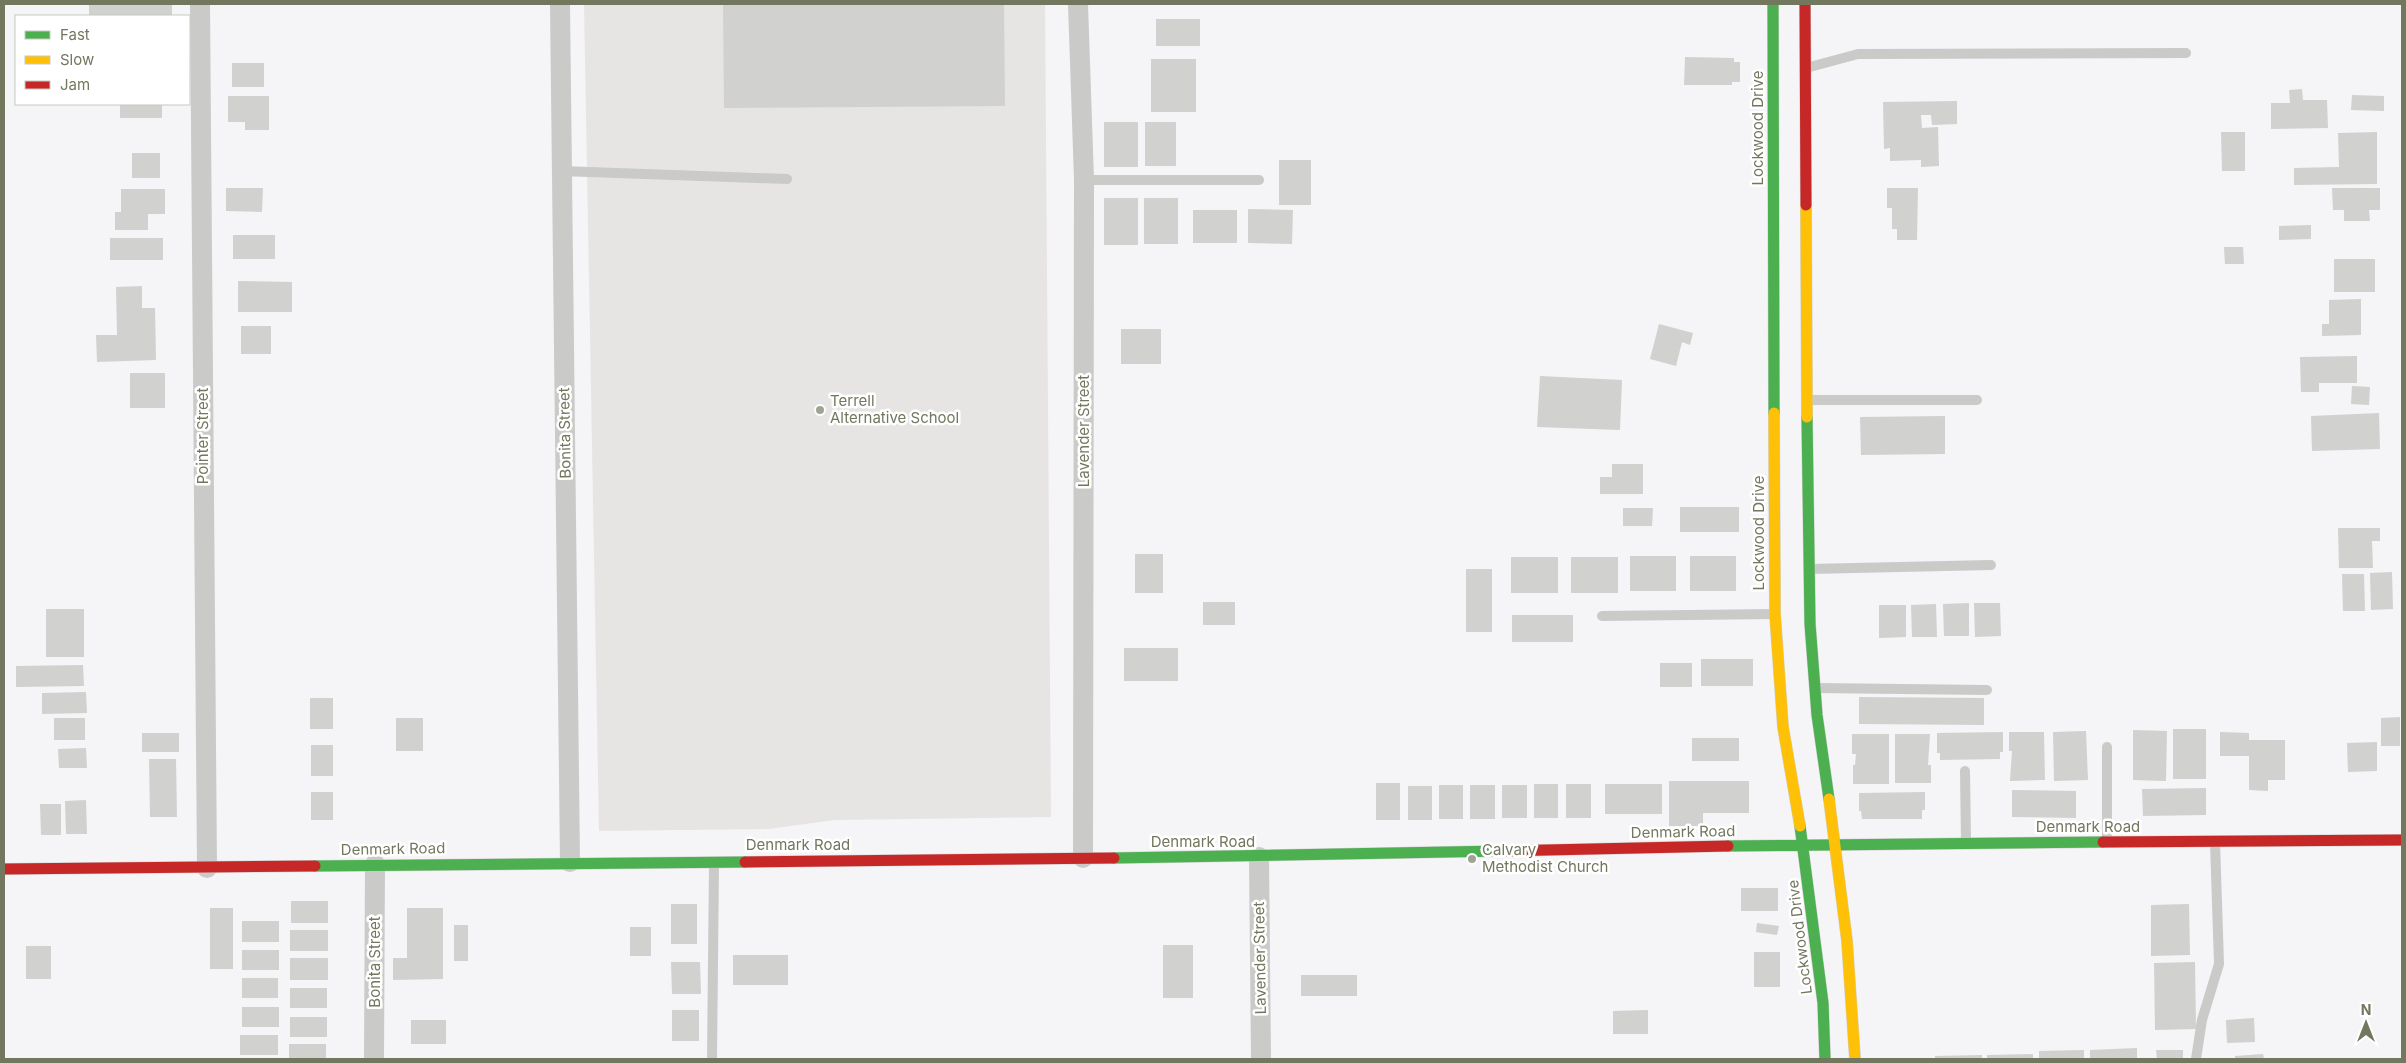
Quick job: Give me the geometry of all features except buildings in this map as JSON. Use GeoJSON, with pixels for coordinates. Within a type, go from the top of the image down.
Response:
{"type":"FeatureCollection","features":[{"type":"Feature","properties":{"kind":"street","name":"Pointer Street"},"geometry":{"type":"LineString","coordinates":[[200,4],[207,868]]}},
{"type":"Feature","properties":{"kind":"street","name":"Bonita Street"},"geometry":{"type":"LineString","coordinates":[[560,4],[570,862]]}},
{"type":"Feature","properties":{"kind":"street","name":"Lavender Street"},"geometry":{"type":"LineString","coordinates":[[1078,4],[1084,180],[1083,858]]}},
{"type":"Feature","properties":{"kind":"street","name":"Lockwood Drive"},"geometry":{"type":"LineString","coordinates":[[1773,4],[1781,69],[1774,520],[1775,614],[1783,728],[1804,844],[1823,1003],[1825,1059]]}},
{"type":"Feature","properties":{"kind":"street"},"geometry":{"type":"LineString","coordinates":[[1805,4],[1807,400],[1799,520],[1808,569],[1815,688],[1849,958],[1855,1059]]}},
{"type":"Feature","properties":{"kind":"street"},"geometry":{"type":"LineString","coordinates":[[1781,69],[1806,68]]}},
{"type":"Feature","properties":{"kind":"street"},"geometry":{"type":"LineString","coordinates":[[1774,520],[1799,520]]}},
{"type":"Feature","properties":{"kind":"street","name":"Denmark Road"},"geometry":{"type":"LineString","coordinates":[[4,869],[207,868],[570,862],[1259,857],[1804,844],[2402,840]]}},
{"type":"Feature","properties":{"kind":"street","name":"Lavender Street"},"geometry":{"type":"LineString","coordinates":[[1259,857],[1261,1059]]}},
{"type":"Feature","properties":{"kind":"street","name":"Bonita Street"},"geometry":{"type":"LineString","coordinates":[[374,864],[374,1059]]}},
{"type":"Feature","properties":{"kind":"lane"},"geometry":{"type":"LineString","coordinates":[[1806,68],[1829,60],[1858,54],[2186,53]]}},
{"type":"Feature","properties":{"kind":"lane"},"geometry":{"type":"LineString","coordinates":[[561,171],[787,179]]}},
{"type":"Feature","properties":{"kind":"lane"},"geometry":{"type":"LineString","coordinates":[[1084,180],[1260,180]]}},
{"type":"Feature","properties":{"kind":"lane"},"geometry":{"type":"LineString","coordinates":[[1807,400],[1977,400]]}},
{"type":"Feature","properties":{"kind":"lane"},"geometry":{"type":"LineString","coordinates":[[1808,569],[1991,565]]}},
{"type":"Feature","properties":{"kind":"lane"},"geometry":{"type":"LineString","coordinates":[[1602,616],[1775,614]]}},
{"type":"Feature","properties":{"kind":"lane"},"geometry":{"type":"LineString","coordinates":[[1815,688],[1987,690]]}},
{"type":"Feature","properties":{"kind":"lane"},"geometry":{"type":"LineString","coordinates":[[2107,747],[2107,842]]}},
{"type":"Feature","properties":{"kind":"lane"},"geometry":{"type":"LineString","coordinates":[[1965,770],[1966,843]]}},
{"type":"Feature","properties":{"kind":"lane"},"geometry":{"type":"LineString","coordinates":[[2196,1059],[2202,1020],[2219,964],[2215,841]]}},
{"type":"Feature","properties":{"kind":"lane"},"geometry":{"type":"LineString","coordinates":[[712,1059],[714,861]]}},
{"type":"Feature","properties":{"kind":"shaded area","name":"Terrell Alternative School"},"geometry":{"type":"Polygon","coordinates":[[[584,4],[1045,4],[1051,817],[834,820],[769,829],[599,831],[584,4]]]}},
{"type":"Feature","properties":{"kind":"traffic: fast"},"geometry":{"type":"LineString","coordinates":[[1773,4],[1774,413]]}},
{"type":"Feature","properties":{"kind":"traffic: fast"},"geometry":{"type":"LineString","coordinates":[[1807,417],[1810,624],[1817,715],[1829,799]]}},
{"type":"Feature","properties":{"kind":"traffic: fast"},"geometry":{"type":"LineString","coordinates":[[1800,826],[1823,1003],[1825,1059]]}},
{"type":"Feature","properties":{"kind":"traffic: fast"},"geometry":{"type":"LineString","coordinates":[[1728,846],[2103,842]]}},
{"type":"Feature","properties":{"kind":"traffic: fast"},"geometry":{"type":"LineString","coordinates":[[1114,858],[1502,851]]}},
{"type":"Feature","properties":{"kind":"traffic: fast"},"geometry":{"type":"LineString","coordinates":[[315,866],[745,862]]}},
{"type":"Feature","properties":{"kind":"traffic: slow"},"geometry":{"type":"LineString","coordinates":[[1806,205],[1807,417]]}},
{"type":"Feature","properties":{"kind":"traffic: slow"},"geometry":{"type":"LineString","coordinates":[[1774,413],[1775,614],[1783,727],[1800,826]]}},
{"type":"Feature","properties":{"kind":"traffic: slow"},"geometry":{"type":"LineString","coordinates":[[1829,799],[1847,941],[1855,1059]]}},
{"type":"Feature","properties":{"kind":"traffic: jam"},"geometry":{"type":"LineString","coordinates":[[1805,4],[1806,205]]}},
{"type":"Feature","properties":{"kind":"traffic: jam"},"geometry":{"type":"LineString","coordinates":[[2103,842],[2402,840]]}},
{"type":"Feature","properties":{"kind":"traffic: jam"},"geometry":{"type":"LineString","coordinates":[[1502,851],[1728,846]]}},
{"type":"Feature","properties":{"kind":"traffic: jam"},"geometry":{"type":"LineString","coordinates":[[745,862],[1114,858]]}},
{"type":"Feature","properties":{"kind":"traffic: jam"},"geometry":{"type":"LineString","coordinates":[[4,869],[315,866]]}},
{"type":"Feature","properties":{"kind":"place","name":"Terrell Alternative School"},"geometry":{"type":"Point","coordinates":[820,410]}},
{"type":"Feature","properties":{"kind":"place","name":"Calvary Methodist Church"},"geometry":{"type":"Point","coordinates":[1472,859]}}]}
